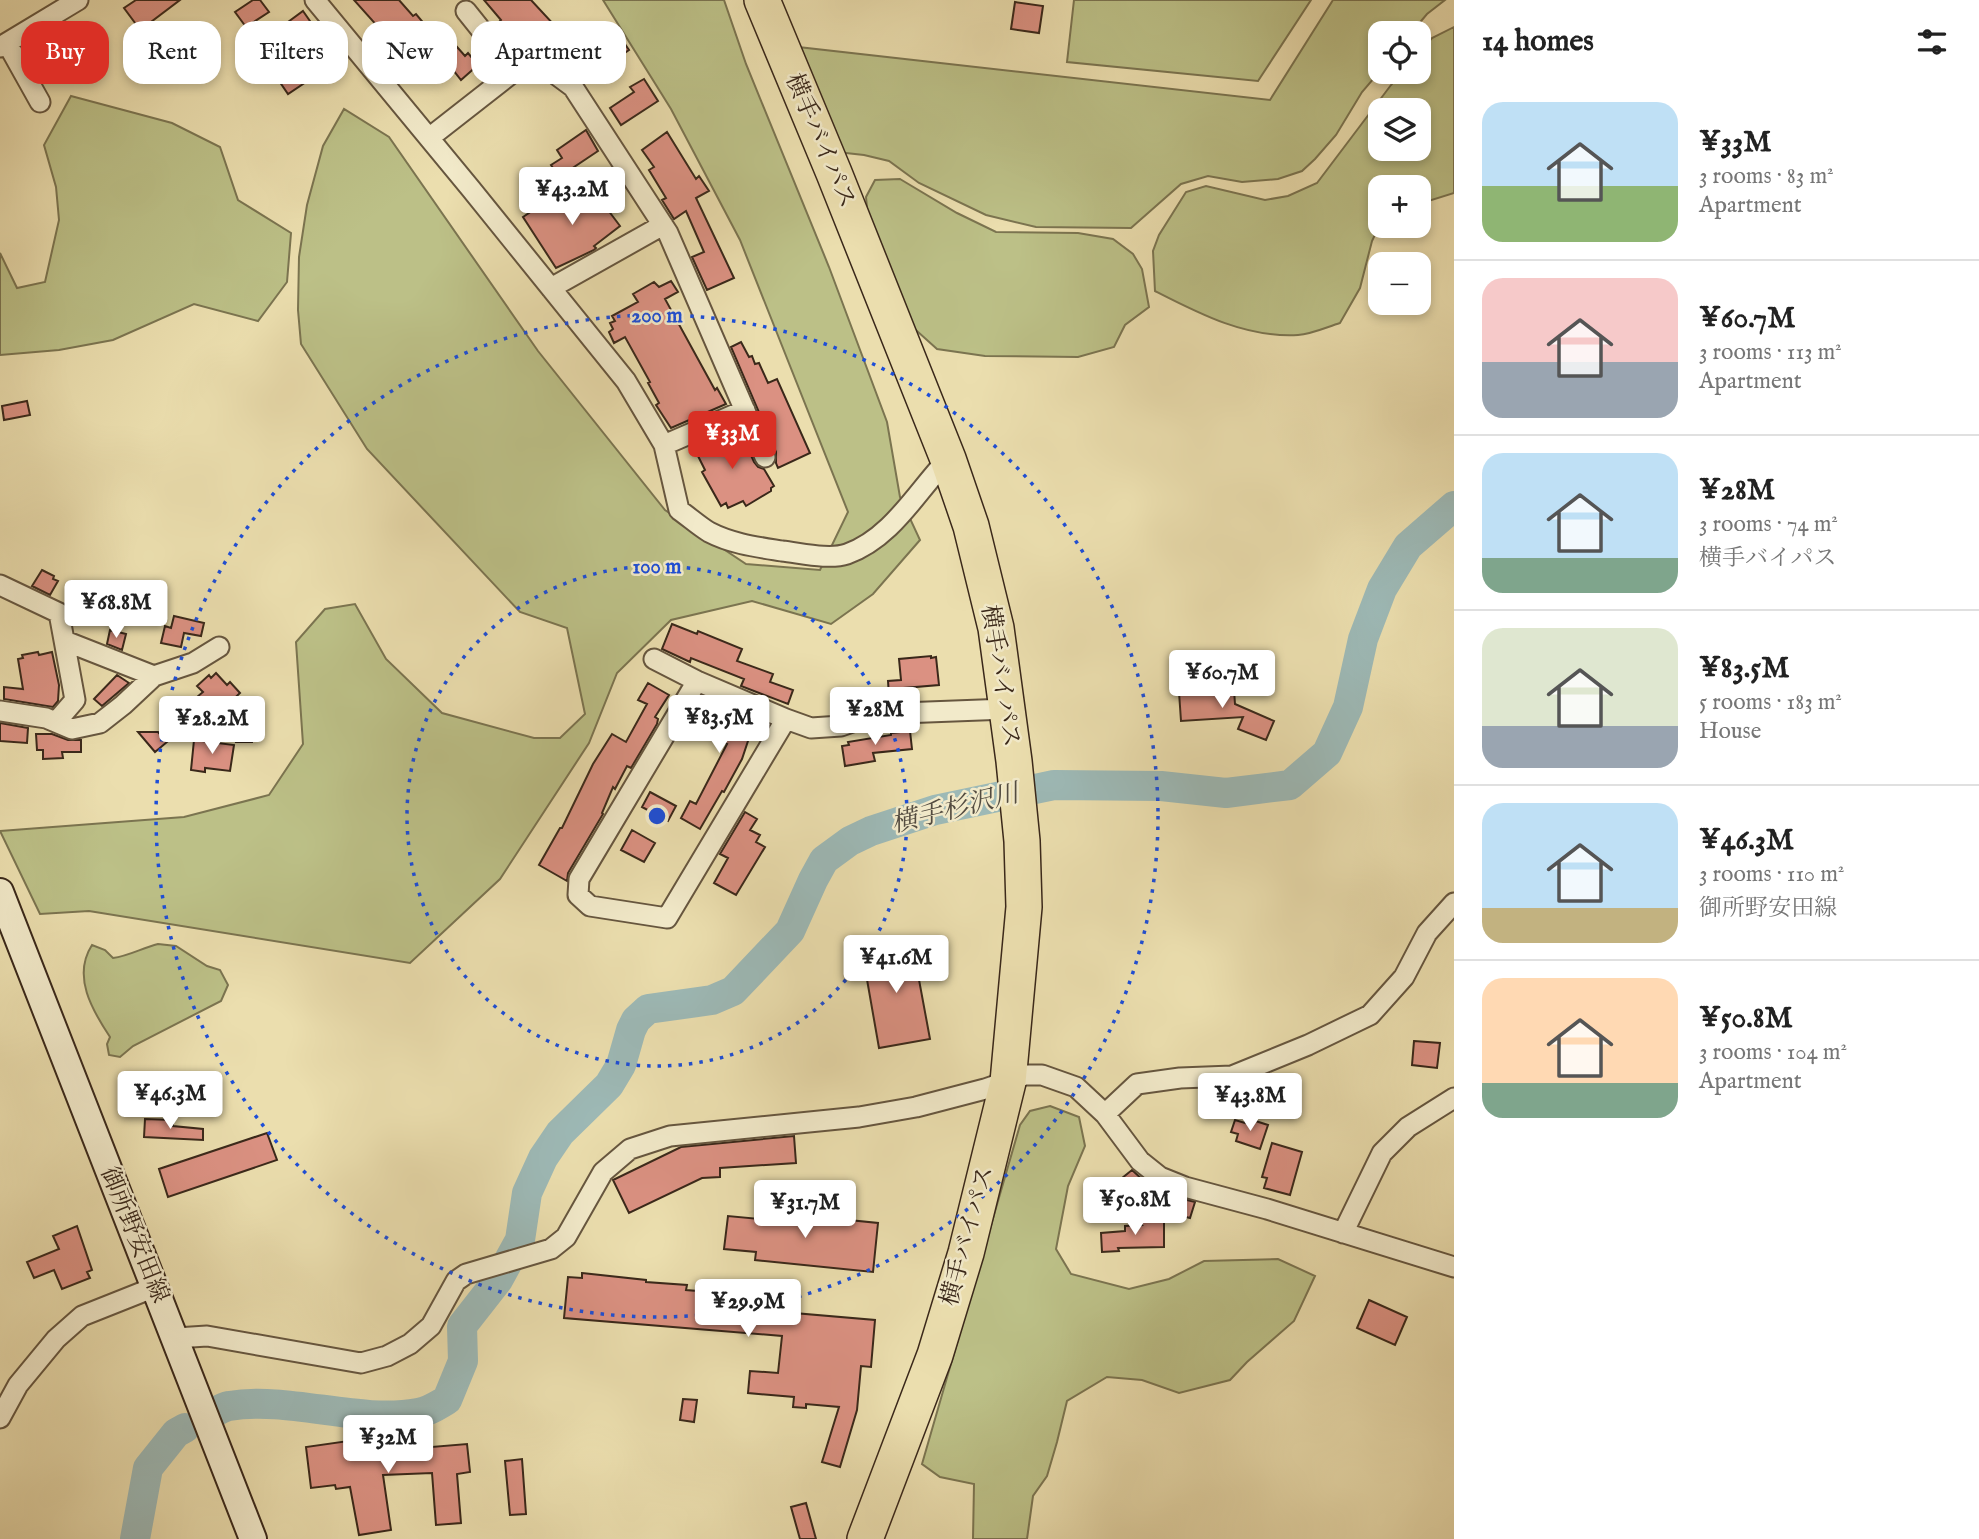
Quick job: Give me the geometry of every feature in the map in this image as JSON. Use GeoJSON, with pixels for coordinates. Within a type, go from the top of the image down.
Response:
{"type":"FeatureCollection","features":[{"type":"Feature","properties":{"kind":"highway","name":"横手バイパス"},"geometry":{"type":"LineString","coordinates":[[762,0],[948,459],[971,526],[996,628],[1014,761],[1021,841],[1024,907],[1008,1082],[966,1253],[935,1354],[865,1539]]}},
{"type":"Feature","properties":{"kind":"main road","name":"御所野安田線"},"geometry":{"type":"LineString","coordinates":[[0,892],[253,1539]]}},
{"type":"Feature","properties":{"kind":"street"},"geometry":{"type":"LineString","coordinates":[[40,102],[3,45],[78,0]]}},
{"type":"Feature","properties":{"kind":"street"},"geometry":{"type":"LineString","coordinates":[[315,0],[626,381],[664,445],[679,510],[710,532],[748,546],[814,556],[845,555],[867,543],[908,509],[948,459]]}},
{"type":"Feature","properties":{"kind":"street"},"geometry":{"type":"LineString","coordinates":[[466,11],[474,21]]}},
{"type":"Feature","properties":{"kind":"street"},"geometry":{"type":"LineString","coordinates":[[429,138],[498,84]]}},
{"type":"Feature","properties":{"kind":"street"},"geometry":{"type":"LineString","coordinates":[[569,84],[668,233],[765,457]]}},
{"type":"Feature","properties":{"kind":"street"},"geometry":{"type":"LineString","coordinates":[[551,288],[663,225]]}},
{"type":"Feature","properties":{"kind":"street"},"geometry":{"type":"LineString","coordinates":[[664,445],[745,410]]}},
{"type":"Feature","properties":{"kind":"street"},"geometry":{"type":"LineString","coordinates":[[0,585],[59,613],[75,700],[55,722]]}},
{"type":"Feature","properties":{"kind":"street"},"geometry":{"type":"LineString","coordinates":[[65,641],[154,676]]}},
{"type":"Feature","properties":{"kind":"street"},"geometry":{"type":"LineString","coordinates":[[0,711],[46,718],[72,729],[100,723],[154,676],[193,663],[219,647]]}},
{"type":"Feature","properties":{"kind":"street"},"geometry":{"type":"LineString","coordinates":[[654,659],[697,681],[811,728],[841,726],[875,714],[1007,709]]}},
{"type":"Feature","properties":{"kind":"street"},"geometry":{"type":"LineString","coordinates":[[697,681],[579,879],[578,895],[590,906],[667,918],[786,719]]}},
{"type":"Feature","properties":{"kind":"street"},"geometry":{"type":"LineString","coordinates":[[1105,1114],[1137,1084],[1180,1077],[1232,1076],[1308,1045],[1370,1015],[1404,977],[1427,933],[1454,903]]}},
{"type":"Feature","properties":{"kind":"street"},"geometry":{"type":"LineString","coordinates":[[176,1338],[207,1336],[361,1363],[387,1356],[410,1344],[431,1326],[456,1281],[466,1274],[551,1249],[566,1237],[603,1172],[630,1149],[670,1136],[859,1117],[916,1107],[1025,1075],[1042,1075],[1076,1087],[1105,1114],[1140,1161],[1160,1177],[1185,1187],[1267,1209],[1454,1267]]}},
{"type":"Feature","properties":{"kind":"street"},"geometry":{"type":"LineString","coordinates":[[1343,1233],[1382,1153],[1408,1127],[1454,1098]]}},
{"type":"Feature","properties":{"kind":"street"},"geometry":{"type":"LineString","coordinates":[[0,1418],[18,1385],[56,1339],[82,1316],[155,1287]]}},
{"type":"Feature","properties":{"kind":"green space"},"geometry":{"type":"Polygon","coordinates":[[[603,0],[724,0],[746,64],[829,267],[887,422],[900,497],[920,540],[873,594],[831,624],[752,601],[671,620],[617,673],[589,743],[500,879],[410,963],[89,911],[40,914],[0,831],[184,817],[269,795],[303,744],[296,642],[325,609],[355,604],[386,659],[442,713],[534,738],[560,738],[585,714],[567,628],[520,612],[367,449],[301,344],[298,310],[299,257],[307,205],[323,146],[344,109],[389,137],[538,351],[665,510],[746,564],[820,570],[848,512],[740,240],[671,109],[626,37],[626,21],[616,21],[603,0]]]}},
{"type":"Feature","properties":{"kind":"green space"},"geometry":{"type":"Polygon","coordinates":[[[1074,0],[1311,0],[1258,81],[1067,62],[1074,0]]]}},
{"type":"Feature","properties":{"kind":"green space"},"geometry":{"type":"Polygon","coordinates":[[[1333,0],[1445,0],[1421,21],[1368,21],[1369,84],[1336,135],[1302,171],[1278,179],[1242,182],[1208,176],[1181,184],[1131,228],[1036,227],[986,215],[919,183],[889,161],[837,152],[789,46],[1270,100],[1333,0]]]}},
{"type":"Feature","properties":{"kind":"green space"},"geometry":{"type":"Polygon","coordinates":[[[1454,27],[1454,193],[1431,200],[1431,175],[1368,175],[1368,238],[1373,238],[1360,288],[1340,323],[1298,335],[1260,333],[1206,316],[1155,291],[1153,251],[1159,235],[1186,192],[1206,186],[1265,200],[1288,196],[1317,183],[1368,115],[1368,161],[1431,161],[1431,98],[1381,98],[1392,84],[1431,84],[1431,39],[1454,27]]]}},
{"type":"Feature","properties":{"kind":"green space"},"geometry":{"type":"Polygon","coordinates":[[[71,96],[172,123],[220,147],[238,200],[291,233],[287,282],[258,321],[194,304],[113,340],[59,350],[0,355],[0,253],[17,288],[45,282],[59,220],[56,187],[44,145],[71,96]]]}},
{"type":"Feature","properties":{"kind":"green space"},"geometry":{"type":"Polygon","coordinates":[[[900,179],[957,213],[996,232],[1078,233],[1113,239],[1133,254],[1142,269],[1149,307],[1125,325],[1114,347],[1078,357],[985,356],[937,349],[908,323],[869,228],[866,197],[875,180],[900,179]]]}},
{"type":"Feature","properties":{"kind":"green space"},"geometry":{"type":"Polygon","coordinates":[[[158,944],[176,946],[207,966],[220,970],[228,985],[221,1001],[133,1046],[120,1057],[109,1055],[107,1044],[110,1037],[91,1004],[84,981],[86,957],[92,945],[105,950],[113,958],[158,944]]]}},
{"type":"Feature","properties":{"kind":"green space"},"geometry":{"type":"Polygon","coordinates":[[[1050,1106],[1079,1117],[1085,1146],[1068,1186],[1056,1249],[1071,1274],[1129,1289],[1169,1279],[1204,1261],[1278,1259],[1315,1276],[1294,1321],[1230,1380],[1179,1393],[1142,1380],[1107,1377],[1067,1401],[1047,1476],[1033,1496],[1027,1539],[973,1539],[974,1484],[940,1477],[922,1464],[1020,1125],[1030,1111],[1050,1106]]]}},
{"type":"Feature","properties":{"kind":"building"},"geometry":{"type":"Polygon","coordinates":[[[136,0],[180,0],[152,21],[134,21],[124,8],[136,0]]]}},
{"type":"Feature","properties":{"kind":"building"},"geometry":{"type":"Polygon","coordinates":[[[253,0],[260,0],[269,12],[255,21],[242,21],[235,12],[253,0]]]}},
{"type":"Feature","properties":{"kind":"building"},"geometry":{"type":"Polygon","coordinates":[[[354,0],[399,0],[413,16],[416,14],[422,21],[373,21],[354,0]]]}},
{"type":"Feature","properties":{"kind":"building"},"geometry":{"type":"Polygon","coordinates":[[[484,0],[531,0],[550,21],[500,21],[484,0]]]}},
{"type":"Feature","properties":{"kind":"building"},"geometry":{"type":"Polygon","coordinates":[[[1015,2],[1043,6],[1039,33],[1011,29],[1015,2]]]}},
{"type":"Feature","properties":{"kind":"building"},"geometry":{"type":"Polygon","coordinates":[[[303,11],[310,21],[289,21],[303,11]]]}},
{"type":"Feature","properties":{"kind":"building"},"geometry":{"type":"Polygon","coordinates":[[[457,47],[465,56],[468,53],[471,57],[471,71],[461,80],[457,75],[457,47]]]}},
{"type":"Feature","properties":{"kind":"building"},"geometry":{"type":"Polygon","coordinates":[[[644,79],[658,101],[621,125],[610,108],[634,92],[630,87],[644,79]]]}},
{"type":"Feature","properties":{"kind":"building"},"geometry":{"type":"Polygon","coordinates":[[[281,84],[303,84],[288,94],[281,84]]]}},
{"type":"Feature","properties":{"kind":"building"},"geometry":{"type":"Polygon","coordinates":[[[586,130],[598,151],[559,177],[551,165],[562,158],[557,150],[586,130]]]}},
{"type":"Feature","properties":{"kind":"building"},"geometry":{"type":"Polygon","coordinates":[[[667,132],[696,179],[699,176],[709,191],[696,198],[734,278],[707,290],[692,257],[704,252],[686,211],[674,219],[662,200],[666,198],[649,170],[654,167],[642,150],[667,132]]]}},
{"type":"Feature","properties":{"kind":"building"},"geometry":{"type":"Polygon","coordinates":[[[598,188],[612,207],[608,210],[620,226],[594,246],[594,250],[556,268],[523,217],[556,195],[566,211],[598,188]]]}},
{"type":"Feature","properties":{"kind":"building"},"geometry":{"type":"Polygon","coordinates":[[[671,281],[678,292],[665,299],[715,390],[717,388],[726,404],[671,428],[656,405],[659,403],[648,383],[650,382],[625,337],[614,343],[609,332],[613,329],[610,323],[615,321],[612,316],[638,302],[633,294],[654,282],[659,287],[671,281]]]}},
{"type":"Feature","properties":{"kind":"building"},"geometry":{"type":"Polygon","coordinates":[[[741,342],[755,364],[759,363],[768,383],[777,379],[810,453],[778,468],[776,452],[731,347],[741,342]]]}},
{"type":"Feature","properties":{"kind":"building"},"geometry":{"type":"Polygon","coordinates":[[[27,401],[30,415],[4,420],[2,406],[27,401]]]}},
{"type":"Feature","properties":{"kind":"building"},"geometry":{"type":"Polygon","coordinates":[[[729,433],[733,440],[742,435],[754,462],[764,469],[774,486],[771,491],[746,506],[743,501],[728,508],[726,503],[721,506],[702,472],[705,470],[693,446],[708,439],[710,443],[729,433]]]}},
{"type":"Feature","properties":{"kind":"building"},"geometry":{"type":"Polygon","coordinates":[[[42,570],[58,581],[50,595],[32,586],[42,570]]]}},
{"type":"Feature","properties":{"kind":"building"},"geometry":{"type":"Polygon","coordinates":[[[174,616],[204,623],[201,636],[184,633],[181,647],[161,643],[165,626],[171,628],[174,616]]]}},
{"type":"Feature","properties":{"kind":"building"},"geometry":{"type":"Polygon","coordinates":[[[672,624],[697,634],[698,631],[742,649],[737,661],[773,674],[770,682],[793,690],[788,704],[741,686],[744,679],[691,658],[690,662],[662,649],[672,624]]]}},
{"type":"Feature","properties":{"kind":"building"},"geometry":{"type":"Polygon","coordinates":[[[110,630],[126,634],[122,650],[107,644],[110,630]]]}},
{"type":"Feature","properties":{"kind":"building"},"geometry":{"type":"Polygon","coordinates":[[[38,652],[39,655],[52,652],[59,685],[58,701],[53,707],[4,699],[4,687],[23,689],[18,659],[23,658],[22,655],[38,652]]]}},
{"type":"Feature","properties":{"kind":"building"},"geometry":{"type":"Polygon","coordinates":[[[936,657],[939,685],[904,688],[904,695],[889,696],[888,681],[901,680],[899,659],[936,657]]]}},
{"type":"Feature","properties":{"kind":"building"},"geometry":{"type":"Polygon","coordinates":[[[216,673],[227,685],[230,682],[240,693],[223,709],[220,705],[212,713],[197,697],[203,692],[197,686],[209,675],[211,678],[216,673]]]}},
{"type":"Feature","properties":{"kind":"building"},"geometry":{"type":"Polygon","coordinates":[[[117,675],[129,683],[102,706],[94,699],[117,675]]]}},
{"type":"Feature","properties":{"kind":"building"},"geometry":{"type":"Polygon","coordinates":[[[648,683],[669,695],[655,717],[658,719],[657,724],[631,768],[627,766],[615,789],[613,787],[603,814],[568,873],[567,881],[539,865],[612,734],[626,742],[647,704],[638,700],[648,683]]]}},
{"type":"Feature","properties":{"kind":"building"},"geometry":{"type":"Polygon","coordinates":[[[1214,683],[1214,692],[1234,690],[1235,704],[1274,721],[1266,740],[1238,729],[1243,717],[1181,721],[1179,692],[1200,691],[1200,684],[1214,683]]]}},
{"type":"Feature","properties":{"kind":"building"},"geometry":{"type":"Polygon","coordinates":[[[700,701],[761,726],[756,737],[750,735],[742,759],[700,829],[681,818],[690,801],[696,804],[727,744],[688,728],[700,701]]]}},
{"type":"Feature","properties":{"kind":"building"},"geometry":{"type":"Polygon","coordinates":[[[0,723],[28,728],[27,743],[0,741],[0,723]]]}},
{"type":"Feature","properties":{"kind":"building"},"geometry":{"type":"Polygon","coordinates":[[[237,724],[253,725],[252,742],[236,742],[237,724]]]}},
{"type":"Feature","properties":{"kind":"building"},"geometry":{"type":"Polygon","coordinates":[[[910,731],[912,749],[873,753],[875,761],[845,766],[842,746],[849,745],[848,742],[910,731]]]}},
{"type":"Feature","properties":{"kind":"building"},"geometry":{"type":"Polygon","coordinates":[[[138,732],[158,732],[167,742],[155,752],[138,732]]]}},
{"type":"Feature","properties":{"kind":"building"},"geometry":{"type":"Polygon","coordinates":[[[36,734],[52,734],[68,740],[81,740],[81,752],[62,752],[63,758],[43,759],[43,750],[37,750],[36,734]]]}},
{"type":"Feature","properties":{"kind":"building"},"geometry":{"type":"Polygon","coordinates":[[[194,740],[234,745],[230,771],[205,768],[205,772],[191,770],[194,740]]]}},
{"type":"Feature","properties":{"kind":"building"},"geometry":{"type":"Polygon","coordinates":[[[650,792],[676,806],[668,821],[642,807],[650,792]]]}},
{"type":"Feature","properties":{"kind":"building"},"geometry":{"type":"Polygon","coordinates":[[[745,812],[757,819],[750,830],[760,835],[756,842],[765,847],[736,895],[714,883],[728,858],[720,854],[745,812]]]}},
{"type":"Feature","properties":{"kind":"building"},"geometry":{"type":"Polygon","coordinates":[[[632,830],[655,843],[644,862],[621,850],[632,830]]]}},
{"type":"Feature","properties":{"kind":"building"},"geometry":{"type":"Polygon","coordinates":[[[912,942],[930,1039],[879,1048],[862,951],[912,942]]]}},
{"type":"Feature","properties":{"kind":"building"},"geometry":{"type":"Polygon","coordinates":[[[1414,1041],[1440,1043],[1437,1068],[1412,1065],[1414,1041]]]}},
{"type":"Feature","properties":{"kind":"building"},"geometry":{"type":"Polygon","coordinates":[[[1246,1118],[1268,1125],[1260,1149],[1236,1141],[1238,1134],[1231,1132],[1235,1120],[1245,1123],[1246,1118]]]}},
{"type":"Feature","properties":{"kind":"building"},"geometry":{"type":"Polygon","coordinates":[[[145,1119],[173,1120],[173,1126],[203,1129],[203,1140],[144,1137],[145,1119]]]}},
{"type":"Feature","properties":{"kind":"building"},"geometry":{"type":"Polygon","coordinates":[[[267,1133],[277,1160],[168,1197],[159,1169],[267,1133]]]}},
{"type":"Feature","properties":{"kind":"building"},"geometry":{"type":"Polygon","coordinates":[[[794,1136],[796,1163],[720,1168],[720,1177],[702,1178],[629,1213],[613,1180],[681,1147],[794,1136]]]}},
{"type":"Feature","properties":{"kind":"building"},"geometry":{"type":"Polygon","coordinates":[[[1272,1143],[1302,1152],[1290,1195],[1264,1188],[1267,1178],[1262,1177],[1272,1143]]]}},
{"type":"Feature","properties":{"kind":"building"},"geometry":{"type":"Polygon","coordinates":[[[1132,1170],[1145,1182],[1122,1200],[1111,1187],[1132,1170]]]}},
{"type":"Feature","properties":{"kind":"building"},"geometry":{"type":"Polygon","coordinates":[[[1179,1198],[1195,1202],[1190,1218],[1174,1214],[1179,1198]]]}},
{"type":"Feature","properties":{"kind":"building"},"geometry":{"type":"Polygon","coordinates":[[[760,1211],[878,1223],[873,1272],[755,1260],[756,1252],[724,1249],[728,1216],[759,1219],[760,1211]]]}},
{"type":"Feature","properties":{"kind":"building"},"geometry":{"type":"Polygon","coordinates":[[[1140,1222],[1164,1222],[1164,1247],[1118,1248],[1119,1251],[1102,1252],[1101,1233],[1125,1231],[1125,1226],[1142,1225],[1140,1222]]]}},
{"type":"Feature","properties":{"kind":"building"},"geometry":{"type":"Polygon","coordinates":[[[77,1226],[92,1270],[87,1272],[90,1278],[62,1289],[54,1270],[34,1278],[27,1262],[59,1249],[53,1236],[77,1226]]]}},
{"type":"Feature","properties":{"kind":"building"},"geometry":{"type":"Polygon","coordinates":[[[582,1273],[687,1285],[686,1290],[723,1293],[724,1289],[740,1290],[740,1297],[772,1299],[771,1311],[875,1320],[871,1367],[861,1366],[857,1410],[840,1467],[822,1462],[839,1407],[806,1404],[806,1408],[793,1407],[794,1397],[748,1393],[750,1371],[778,1373],[782,1336],[564,1318],[568,1277],[582,1278],[582,1273]]]}},
{"type":"Feature","properties":{"kind":"building"},"geometry":{"type":"Polygon","coordinates":[[[1369,1300],[1407,1317],[1395,1345],[1357,1328],[1369,1300]]]}},
{"type":"Feature","properties":{"kind":"building"},"geometry":{"type":"Polygon","coordinates":[[[683,1399],[697,1400],[694,1422],[680,1420],[683,1399]]]}},
{"type":"Feature","properties":{"kind":"building"},"geometry":{"type":"Polygon","coordinates":[[[407,1433],[408,1449],[467,1444],[470,1472],[457,1474],[461,1523],[436,1525],[432,1473],[383,1475],[391,1530],[359,1535],[350,1487],[336,1489],[335,1485],[311,1488],[306,1447],[384,1434],[407,1433]]]}},
{"type":"Feature","properties":{"kind":"building"},"geometry":{"type":"Polygon","coordinates":[[[522,1459],[526,1514],[510,1515],[505,1461],[522,1459]]]}},
{"type":"Feature","properties":{"kind":"building"},"geometry":{"type":"Polygon","coordinates":[[[806,1503],[816,1539],[800,1539],[791,1507],[806,1503]]]}},
{"type":"Feature","properties":{"kind":"waterway","name":"横手杉沢川"},"geometry":{"type":"LineString","coordinates":[[205,1418],[226,1407],[252,1404],[395,1415],[425,1411],[447,1400],[463,1361],[462,1326],[498,1280],[520,1240],[527,1193],[543,1158],[560,1133],[609,1085],[621,1065],[636,1020],[648,1009],[712,1000],[733,991],[790,931],[824,860],[850,841],[871,831],[935,810],[1054,785],[1161,786],[1226,793],[1290,785],[1327,753],[1348,707],[1363,639],[1382,589],[1408,546],[1454,506]]}},
{"type":"Feature","properties":{"kind":"waterway","name":"横手杉沢川"},"geometry":{"type":"LineString","coordinates":[[135,1539],[148,1468],[176,1433],[185,1428]]}}]}
